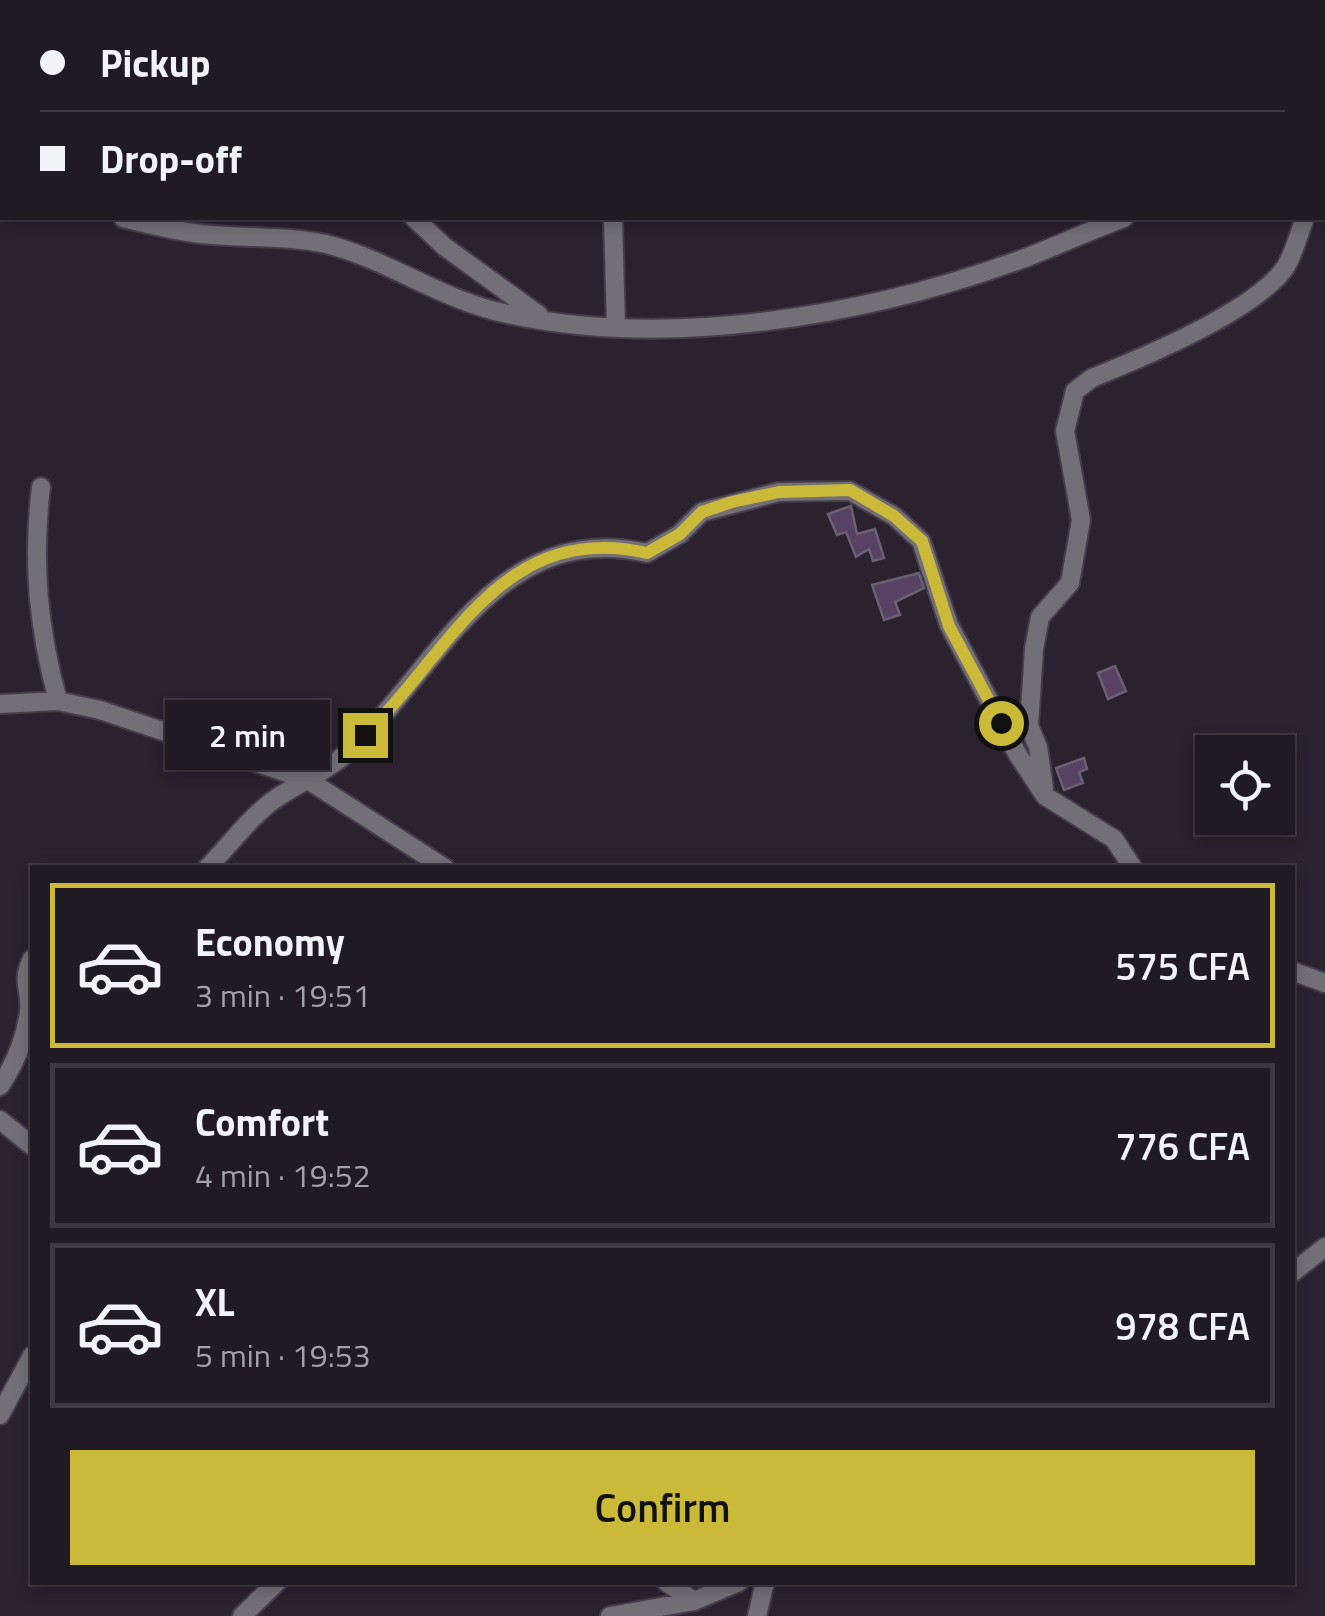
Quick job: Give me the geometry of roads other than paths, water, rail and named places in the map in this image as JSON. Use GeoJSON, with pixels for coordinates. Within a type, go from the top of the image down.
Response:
{"type":"FeatureCollection","features":[{"type":"Feature","properties":{"kind":"street"},"geometry":{"type":"LineString","coordinates":[[134,220],[207,235],[296,239],[331,245],[441,294],[496,311],[616,328],[708,325],[847,308],[1026,258],[1119,220]]}},
{"type":"Feature","properties":{"kind":"street"},"geometry":{"type":"LineString","coordinates":[[416,220],[461,260],[544,319]]}},
{"type":"Feature","properties":{"kind":"street"},"geometry":{"type":"LineString","coordinates":[[614,220],[616,328]]}},
{"type":"Feature","properties":{"kind":"street"},"geometry":{"type":"LineString","coordinates":[[1046,796],[1038,748],[1029,726],[1034,648],[1040,617],[1070,583],[1081,520],[1065,431],[1076,392],[1092,378],[1128,364],[1234,309],[1285,268],[1305,220]]}},
{"type":"Feature","properties":{"kind":"street"},"geometry":{"type":"LineString","coordinates":[[40,487],[35,589],[43,646],[58,702]]}},
{"type":"Feature","properties":{"kind":"street"},"geometry":{"type":"LineString","coordinates":[[211,865],[274,799],[344,755],[386,715],[457,623],[535,563],[556,554],[618,546],[647,553],[680,534],[702,512],[756,496],[821,489],[850,490],[894,516],[922,541],[949,626],[1018,755],[1046,796],[1114,838],[1131,865]]}},
{"type":"Feature","properties":{"kind":"street"},"geometry":{"type":"LineString","coordinates":[[0,704],[58,702],[100,710],[308,780],[440,865]]}},
{"type":"Feature","properties":{"kind":"street"},"geometry":{"type":"LineString","coordinates":[[0,1086],[24,1065],[30,1008],[24,984],[30,965]]}},
{"type":"Feature","properties":{"kind":"street"},"geometry":{"type":"LineString","coordinates":[[1295,972],[1325,983]]}},
{"type":"Feature","properties":{"kind":"street"},"geometry":{"type":"LineString","coordinates":[[0,1120],[30,1144]]}},
{"type":"Feature","properties":{"kind":"street"},"geometry":{"type":"LineString","coordinates":[[1295,1272],[1325,1247]]}},
{"type":"Feature","properties":{"kind":"street"},"geometry":{"type":"LineString","coordinates":[[0,1415],[30,1360]]}},
{"type":"Feature","properties":{"kind":"street"},"geometry":{"type":"LineString","coordinates":[[242,1616],[273,1585]]}},
{"type":"Feature","properties":{"kind":"street"},"geometry":{"type":"LineString","coordinates":[[670,1585],[694,1602]]}},
{"type":"Feature","properties":{"kind":"street"},"geometry":{"type":"LineString","coordinates":[[610,1616],[694,1602],[732,1585]]}},
{"type":"Feature","properties":{"kind":"street"},"geometry":{"type":"LineString","coordinates":[[757,1616],[763,1585]]}}]}
